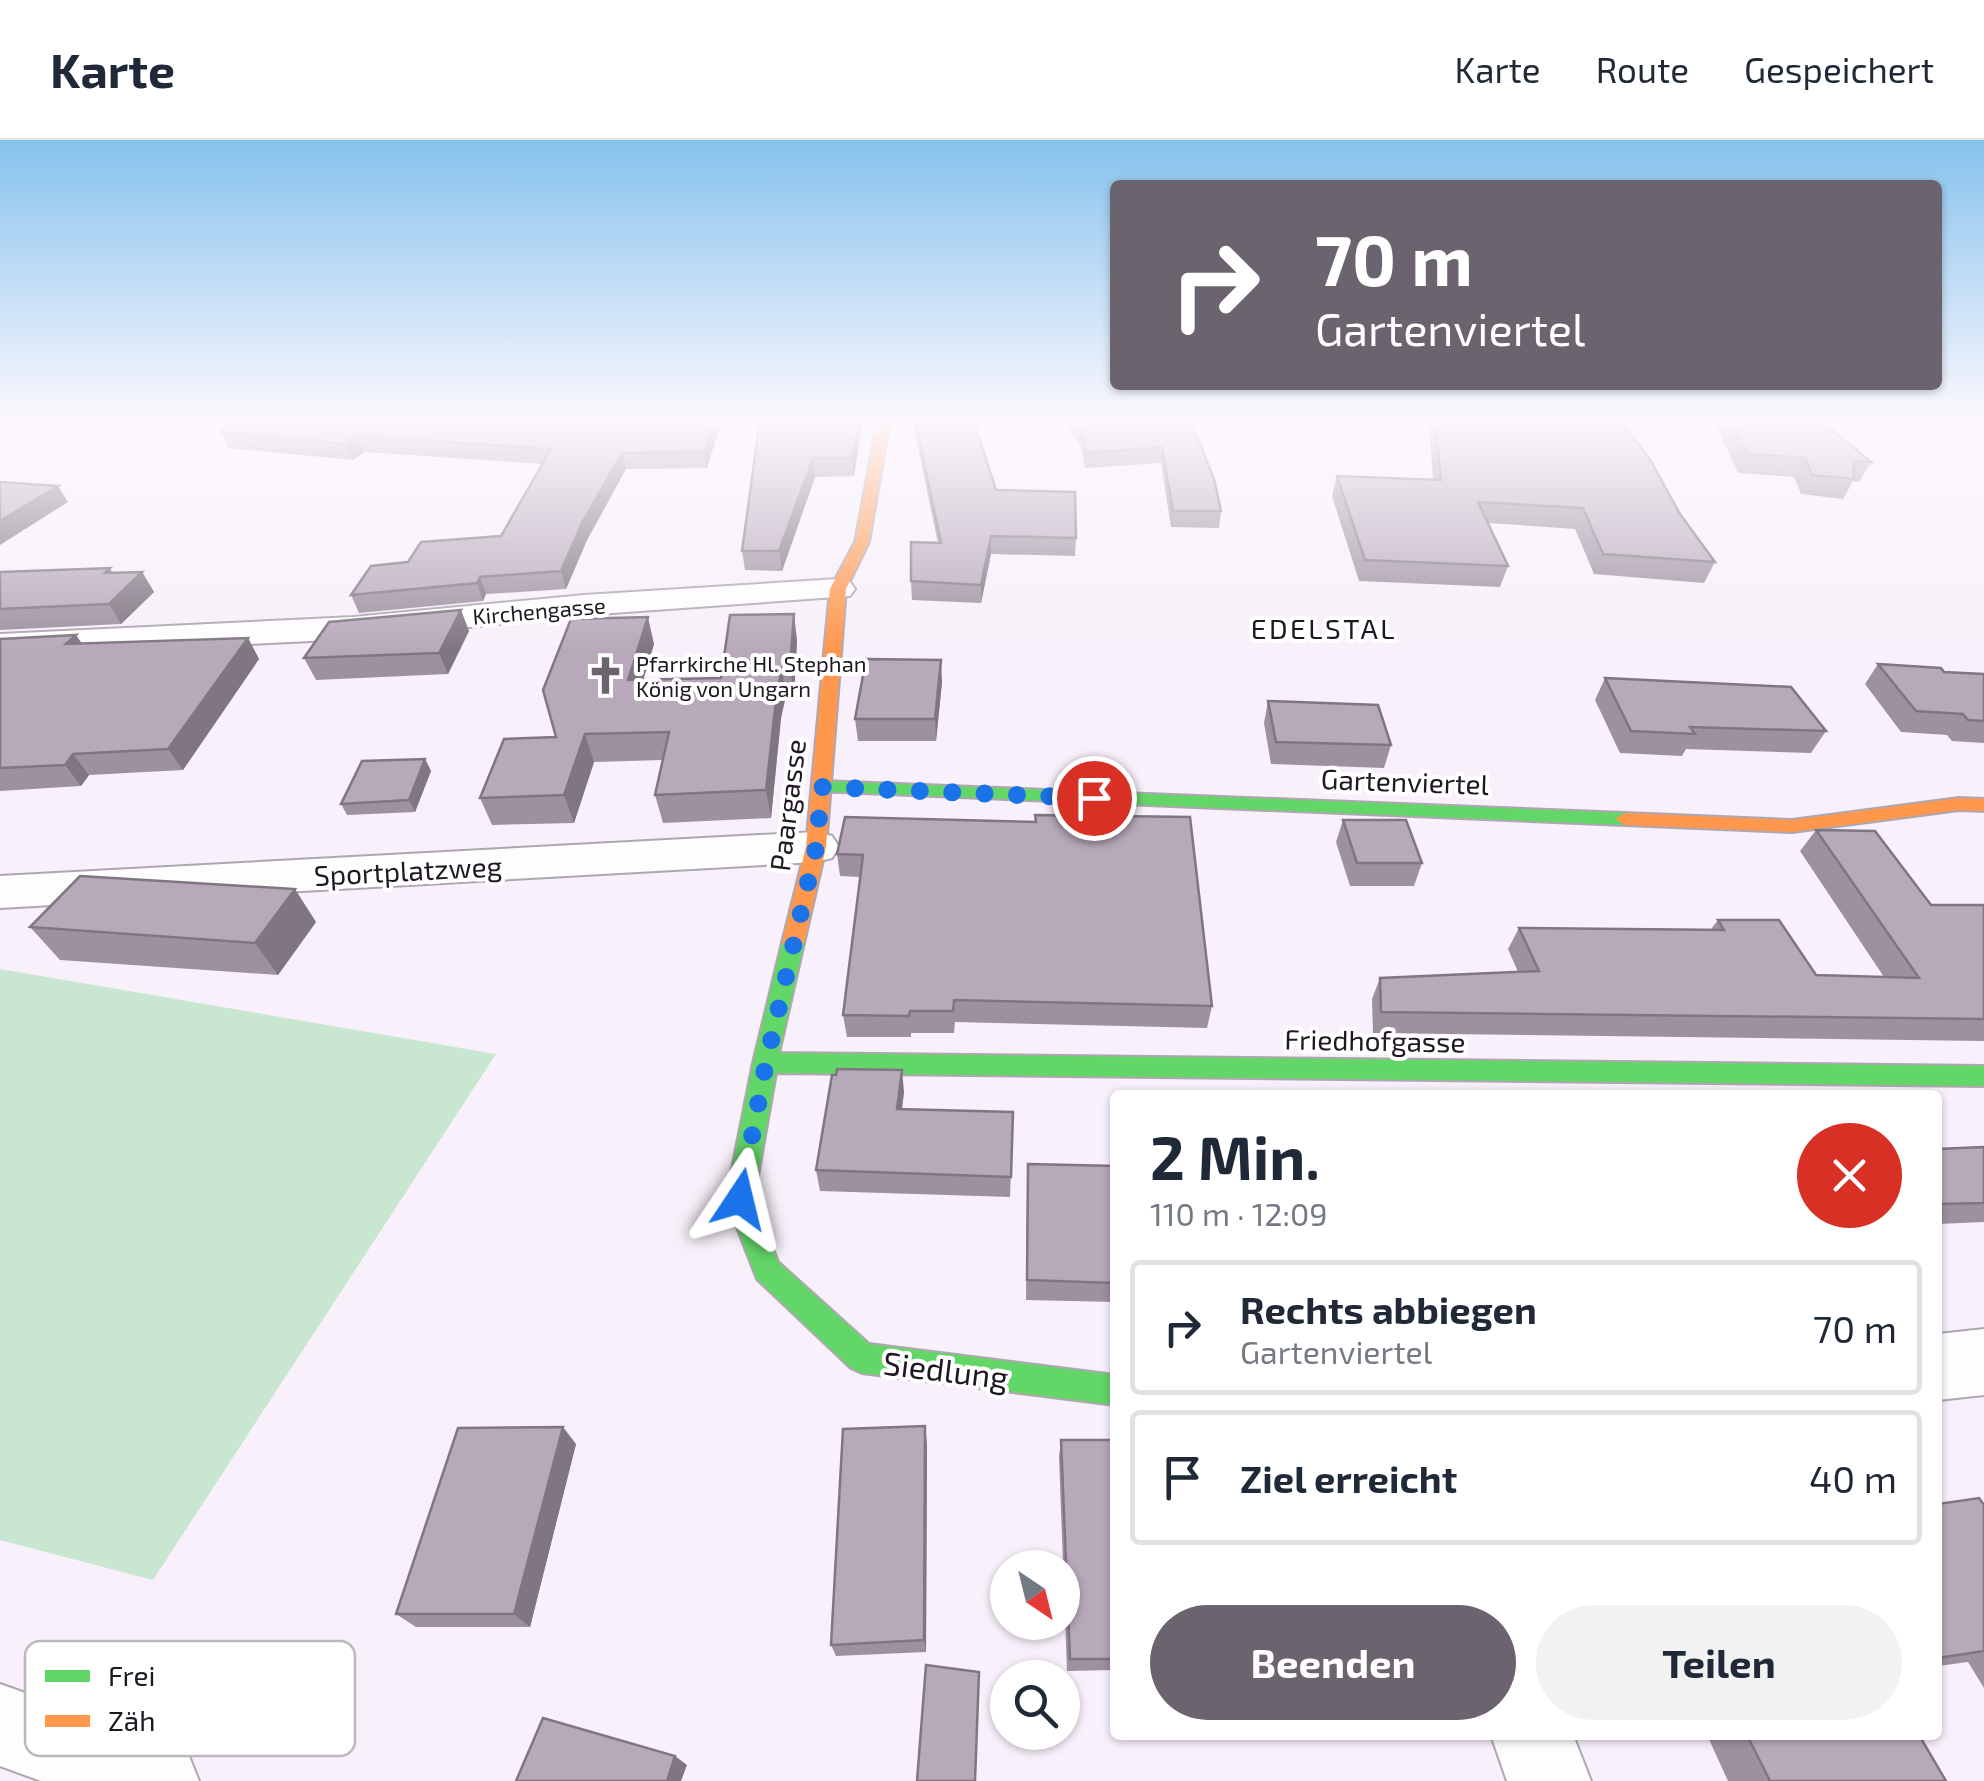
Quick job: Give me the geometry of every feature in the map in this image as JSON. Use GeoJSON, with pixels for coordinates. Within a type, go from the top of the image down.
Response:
{"type":"FeatureCollection","features":[{"type":"Feature","properties":{"kind":"street","name":"Paargasse"},"geometry":{"type":"LineString","coordinates":[[740,1199],[766,1063],[816,848],[838,589],[862,542],[870,496]]}},
{"type":"Feature","properties":{"kind":"street","name":"Kirchengasse"},"geometry":{"type":"LineString","coordinates":[[0,645],[354,628],[584,606],[838,589]]}},
{"type":"Feature","properties":{"kind":"street","name":"Gartenviertel"},"geometry":{"type":"LineString","coordinates":[[822,787],[1792,826],[1959,804],[1984,805]]}},
{"type":"Feature","properties":{"kind":"street","name":"Sportplatzweg"},"geometry":{"type":"LineString","coordinates":[[0,892],[816,848]]}},
{"type":"Feature","properties":{"kind":"street","name":"Friedhofgasse"},"geometry":{"type":"LineString","coordinates":[[766,1063],[1984,1076]]}},
{"type":"Feature","properties":{"kind":"street","name":"Siedlung"},"geometry":{"type":"LineString","coordinates":[[740,1199],[766,1270],[862,1358],[1110,1389]]}},
{"type":"Feature","properties":{"kind":"street"},"geometry":{"type":"LineString","coordinates":[[1942,1367],[1984,1362]]}},
{"type":"Feature","properties":{"kind":"street"},"geometry":{"type":"LineString","coordinates":[[0,1725],[25,1734]]}},
{"type":"Feature","properties":{"kind":"street"},"geometry":{"type":"LineString","coordinates":[[1534,1740],[1548,1781]]}},
{"type":"Feature","properties":{"kind":"street"},"geometry":{"type":"LineString","coordinates":[[87,1756],[157,1781]]}},
{"type":"Feature","properties":{"kind":"green space"},"geometry":{"type":"Polygon","coordinates":[[[0,969],[496,1054],[153,1580],[0,1540],[0,969]]]}},
{"type":"Feature","properties":{"kind":"building"},"geometry":{"type":"Polygon","coordinates":[[[0,496],[42,496],[0,521],[0,496]]]}},
{"type":"Feature","properties":{"kind":"building"},"geometry":{"type":"Polygon","coordinates":[[[524,496],[598,496],[561,571],[480,577],[477,583],[351,595],[371,566],[408,562],[421,542],[501,536],[524,496]]]}},
{"type":"Feature","properties":{"kind":"building"},"geometry":{"type":"Polygon","coordinates":[[[750,496],[799,496],[779,551],[742,551],[750,496]]]}},
{"type":"Feature","properties":{"kind":"building"},"geometry":{"type":"Polygon","coordinates":[[[931,496],[1075,496],[1076,538],[991,536],[981,585],[911,581],[911,542],[941,543],[931,496]]]}},
{"type":"Feature","properties":{"kind":"building"},"geometry":{"type":"Polygon","coordinates":[[[1170,496],[1218,496],[1221,511],[1173,511],[1170,496]]]}},
{"type":"Feature","properties":{"kind":"building"},"geometry":{"type":"Polygon","coordinates":[[[1344,496],[1670,496],[1715,562],[1603,554],[1583,508],[1478,502],[1508,566],[1365,560],[1344,496]]]}},
{"type":"Feature","properties":{"kind":"building"},"geometry":{"type":"Polygon","coordinates":[[[110,568],[105,573],[142,572],[109,604],[0,609],[0,572],[110,568]]]}},
{"type":"Feature","properties":{"kind":"building"},"geometry":{"type":"Polygon","coordinates":[[[461,610],[439,653],[304,658],[329,622],[461,610]]]}},
{"type":"Feature","properties":{"kind":"building"},"geometry":{"type":"Polygon","coordinates":[[[794,614],[790,668],[782,668],[777,691],[766,790],[655,795],[669,732],[585,734],[564,795],[480,798],[504,739],[556,737],[543,690],[571,619],[648,617],[628,680],[721,678],[730,615],[794,614]]]}},
{"type":"Feature","properties":{"kind":"building"},"geometry":{"type":"Polygon","coordinates":[[[76,635],[66,644],[248,638],[168,749],[73,754],[65,765],[0,768],[0,639],[76,635]]]}},
{"type":"Feature","properties":{"kind":"building"},"geometry":{"type":"Polygon","coordinates":[[[866,659],[941,660],[935,719],[855,719],[866,659]]]}},
{"type":"Feature","properties":{"kind":"building"},"geometry":{"type":"Polygon","coordinates":[[[1878,664],[1984,674],[1984,721],[1968,720],[1963,714],[1916,711],[1878,664]]]}},
{"type":"Feature","properties":{"kind":"building"},"geometry":{"type":"Polygon","coordinates":[[[1605,678],[1791,687],[1826,731],[1690,727],[1695,734],[1631,731],[1605,678]]]}},
{"type":"Feature","properties":{"kind":"building"},"geometry":{"type":"Polygon","coordinates":[[[1268,701],[1378,705],[1391,745],[1276,742],[1268,701]]]}},
{"type":"Feature","properties":{"kind":"building"},"geometry":{"type":"Polygon","coordinates":[[[425,759],[409,800],[341,804],[362,761],[425,759]]]}},
{"type":"Feature","properties":{"kind":"building"},"geometry":{"type":"Polygon","coordinates":[[[1035,815],[1190,817],[1212,1006],[954,1000],[953,1011],[910,1011],[909,1016],[843,1015],[863,855],[837,854],[845,817],[1036,822],[1035,815]]]}},
{"type":"Feature","properties":{"kind":"building"},"geometry":{"type":"Polygon","coordinates":[[[1343,820],[1406,820],[1422,863],[1357,863],[1343,820]]]}},
{"type":"Feature","properties":{"kind":"building"},"geometry":{"type":"Polygon","coordinates":[[[1816,830],[1875,831],[1931,905],[1984,905],[1984,1019],[1381,1012],[1380,978],[1539,971],[1519,928],[1724,930],[1718,920],[1779,920],[1816,975],[1919,978],[1816,830]]]}},
{"type":"Feature","properties":{"kind":"building"},"geometry":{"type":"Polygon","coordinates":[[[80,876],[295,889],[255,943],[30,927],[80,876]]]}},
{"type":"Feature","properties":{"kind":"building"},"geometry":{"type":"Polygon","coordinates":[[[837,1069],[902,1070],[897,1109],[1013,1112],[1011,1177],[816,1170],[832,1075],[836,1075],[837,1069]]]}},
{"type":"Feature","properties":{"kind":"building"},"geometry":{"type":"Polygon","coordinates":[[[1984,1147],[1984,1203],[1942,1204],[1942,1149],[1984,1147]]]}},
{"type":"Feature","properties":{"kind":"building"},"geometry":{"type":"Polygon","coordinates":[[[1028,1164],[1110,1166],[1110,1283],[1027,1280],[1028,1164]]]}},
{"type":"Feature","properties":{"kind":"building"},"geometry":{"type":"Polygon","coordinates":[[[925,1426],[924,1640],[831,1645],[843,1429],[925,1426]]]}},
{"type":"Feature","properties":{"kind":"building"},"geometry":{"type":"Polygon","coordinates":[[[563,1427],[514,1614],[396,1614],[458,1428],[563,1427]]]}},
{"type":"Feature","properties":{"kind":"building"},"geometry":{"type":"Polygon","coordinates":[[[1061,1440],[1110,1440],[1110,1659],[1070,1659],[1069,1640],[1080,1640],[1080,1550],[1066,1550],[1061,1440]]]}},
{"type":"Feature","properties":{"kind":"building"},"geometry":{"type":"Polygon","coordinates":[[[1979,1498],[1984,1505],[1984,1651],[1942,1657],[1942,1503],[1979,1498]]]}},
{"type":"Feature","properties":{"kind":"building"},"geometry":{"type":"Polygon","coordinates":[[[926,1665],[979,1672],[975,1781],[917,1781],[926,1665]]]}},
{"type":"Feature","properties":{"kind":"building"},"geometry":{"type":"Polygon","coordinates":[[[543,1718],[675,1756],[667,1781],[516,1781],[543,1718]]]}},
{"type":"Feature","properties":{"kind":"building"},"geometry":{"type":"Polygon","coordinates":[[[1750,1740],[1922,1740],[1946,1781],[1770,1781],[1750,1740]]]}},
{"type":"Feature","properties":{"kind":"traffic: fast"},"geometry":{"type":"LineString","coordinates":[[822,787],[1625,819]]}},
{"type":"Feature","properties":{"kind":"traffic: fast"},"geometry":{"type":"LineString","coordinates":[[793,943],[765,1063],[740,1199],[767,1270],[862,1358],[1110,1389]]}},
{"type":"Feature","properties":{"kind":"traffic: fast"},"geometry":{"type":"LineString","coordinates":[[765,1063],[1984,1076]]}},
{"type":"Feature","properties":{"kind":"traffic: slow"},"geometry":{"type":"LineString","coordinates":[[793,943],[816,847],[838,589],[862,542],[870,496]]}},
{"type":"Feature","properties":{"kind":"traffic: slow"},"geometry":{"type":"LineString","coordinates":[[1625,819],[1792,826],[1959,804],[1984,805]]}},
{"type":"Feature","properties":{"kind":"place","name":"Pfarrkirche Hl. Stephan König von Ungarn"},"geometry":{"type":"Point","coordinates":[606,676]}},
{"type":"Feature","properties":{"kind":"district","name":"EDELSTAL"},"geometry":{"type":"Point","coordinates":[1324,628]}},
{"type":"Feature","properties":{"kind":"route"},"geometry":{"type":"LineString","coordinates":[[740,1199],[766,1063],[816,848],[822,787],[1094,798]]}}]}
